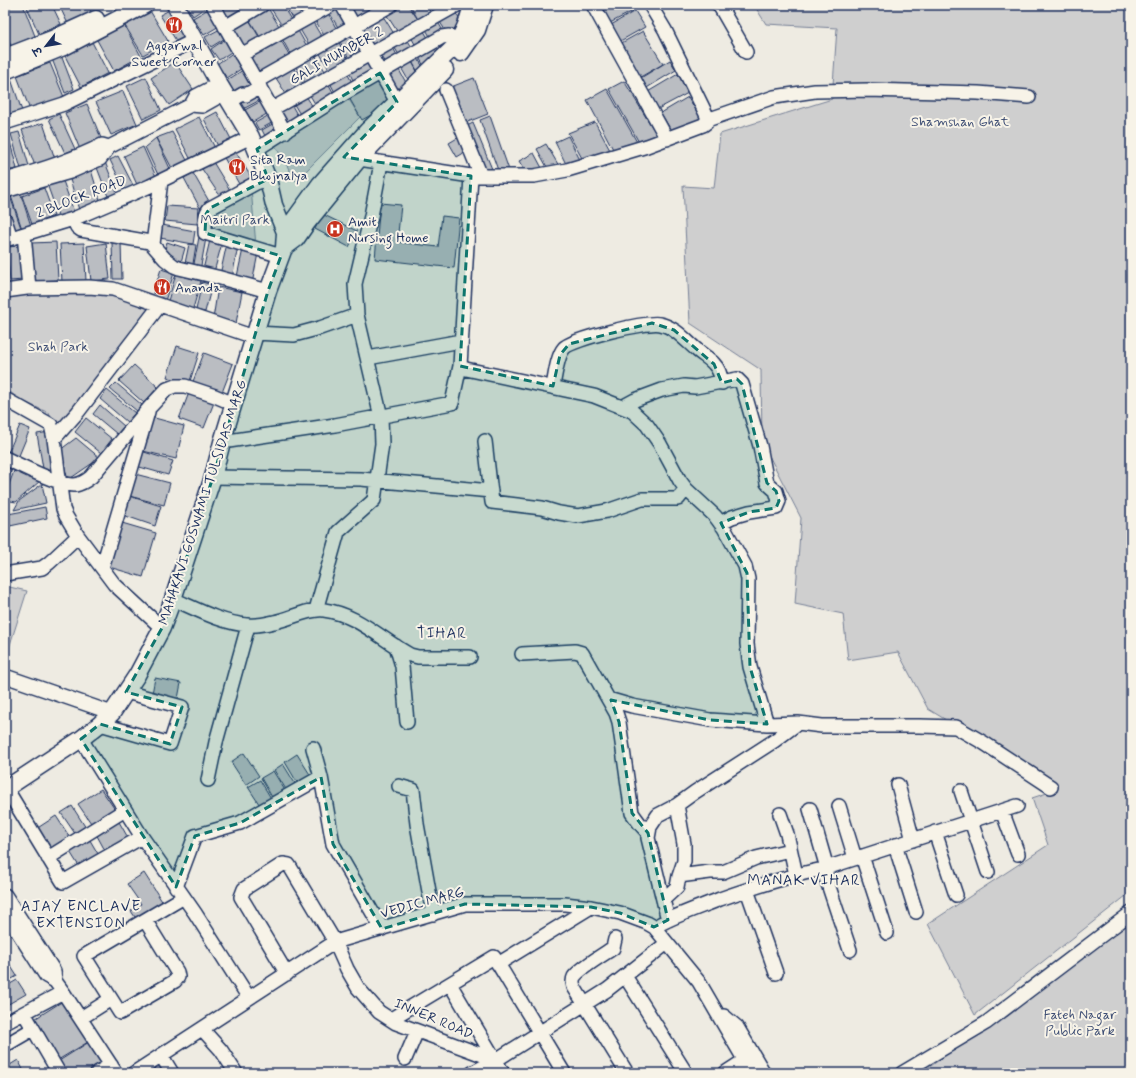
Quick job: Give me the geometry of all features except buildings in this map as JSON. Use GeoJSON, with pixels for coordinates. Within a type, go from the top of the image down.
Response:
{"type":"FeatureCollection","features":[{"type":"Feature","properties":{"kind":"street"},"geometry":{"type":"LineString","coordinates":[[5,56],[17,53],[52,39],[123,5]]}},
{"type":"Feature","properties":{"kind":"street"},"geometry":{"type":"LineString","coordinates":[[5,71],[66,46],[145,5]]}},
{"type":"Feature","properties":{"kind":"street"},"geometry":{"type":"LineString","coordinates":[[175,5],[254,143],[268,179],[284,245],[205,234],[206,214],[210,208],[256,183],[268,179]]}},
{"type":"Feature","properties":{"kind":"street"},"geometry":{"type":"LineString","coordinates":[[213,5],[285,132]]}},
{"type":"Feature","properties":{"kind":"street"},"geometry":{"type":"LineString","coordinates":[[225,27],[262,5]]}},
{"type":"Feature","properties":{"kind":"street"},"geometry":{"type":"LineString","coordinates":[[241,55],[331,5]]}},
{"type":"Feature","properties":{"kind":"street"},"geometry":{"type":"LineString","coordinates":[[342,5],[397,102]]}},
{"type":"Feature","properties":{"kind":"street"},"geometry":{"type":"LineString","coordinates":[[5,190],[70,172],[100,159],[108,147],[191,105],[196,96],[225,93],[246,95],[258,84],[391,5]]}},
{"type":"Feature","properties":{"kind":"street","name":"GALI NUMBER 2"},"geometry":{"type":"LineString","coordinates":[[272,109],[457,5]]}},
{"type":"Feature","properties":{"kind":"street","name":"MAHAKAVI GOSWAMI TULSIDAS MARG"},"geometry":{"type":"LineString","coordinates":[[6,789],[81,739],[100,724],[112,713],[137,675],[162,628],[173,599],[213,477],[222,442],[268,291],[284,245],[320,184],[367,131],[454,47],[460,39],[472,5]]}},
{"type":"Feature","properties":{"kind":"street","name":"MAHAKAVI GOSWAMI TULSIDAS MARG"},"geometry":{"type":"LineString","coordinates":[[284,245],[296,239],[306,223],[359,159],[463,52],[477,30],[485,5]]}},
{"type":"Feature","properties":{"kind":"street"},"geometry":{"type":"LineString","coordinates":[[593,5],[667,139]]}},
{"type":"Feature","properties":{"kind":"street"},"geometry":{"type":"LineString","coordinates":[[650,5],[665,30],[705,111],[706,122]]}},
{"type":"Feature","properties":{"kind":"street"},"geometry":{"type":"LineString","coordinates":[[719,5],[746,52]]}},
{"type":"Feature","properties":{"kind":"street","name":"2 BLOCK ROAD"},"geometry":{"type":"LineString","coordinates":[[8,239],[73,219],[161,181],[285,132],[345,93],[442,37],[449,36],[460,39]]}},
{"type":"Feature","properties":{"kind":"street"},"geometry":{"type":"LineString","coordinates":[[5,123],[64,104],[195,40]]}},
{"type":"Feature","properties":{"kind":"street"},"geometry":{"type":"LineString","coordinates":[[222,442],[335,425],[452,403],[460,366],[476,176],[446,90]]}},
{"type":"Feature","properties":{"kind":"street"},"geometry":{"type":"LineString","coordinates":[[359,159],[476,176],[523,177],[567,170],[667,139],[706,122],[774,98],[816,91],[868,90],[978,93],[1029,97]]}},
{"type":"Feature","properties":{"kind":"street"},"geometry":{"type":"LineString","coordinates":[[5,179],[43,169],[86,153],[102,145],[108,147]]}},
{"type":"Feature","properties":{"kind":"street"},"geometry":{"type":"LineString","coordinates":[[316,610],[338,532],[374,500],[377,481],[382,444],[381,417],[357,315],[355,284],[371,216],[381,163]]}},
{"type":"Feature","properties":{"kind":"street"},"geometry":{"type":"LineString","coordinates":[[153,244],[161,181]]}},
{"type":"Feature","properties":{"kind":"street"},"geometry":{"type":"LineString","coordinates":[[73,219],[77,227],[81,230],[146,241],[153,244],[165,259],[174,266],[268,291]]}},
{"type":"Feature","properties":{"kind":"street"},"geometry":{"type":"LineString","coordinates":[[5,220],[8,239]]}},
{"type":"Feature","properties":{"kind":"street"},"geometry":{"type":"LineString","coordinates":[[24,234],[29,288]]}},
{"type":"Feature","properties":{"kind":"street"},"geometry":{"type":"LineString","coordinates":[[5,291],[29,288],[103,287],[255,335],[294,335],[357,315]]}},
{"type":"Feature","properties":{"kind":"street"},"geometry":{"type":"LineString","coordinates":[[54,439],[78,412],[160,305]]}},
{"type":"Feature","properties":{"kind":"street"},"geometry":{"type":"LineString","coordinates":[[553,386],[560,355],[563,349],[569,344],[609,332],[652,323],[662,324],[674,330],[714,364],[721,375],[722,383]]}},
{"type":"Feature","properties":{"kind":"street"},"geometry":{"type":"LineString","coordinates":[[368,358],[461,341]]}},
{"type":"Feature","properties":{"kind":"street"},"geometry":{"type":"LineString","coordinates":[[460,366],[466,370],[553,386],[594,396],[632,412],[647,425],[660,444],[680,481],[720,523],[730,537],[747,573],[747,644],[750,667],[767,724]]}},
{"type":"Feature","properties":{"kind":"street"},"geometry":{"type":"LineString","coordinates":[[622,407],[635,400],[662,390],[684,386],[695,387],[737,379],[742,384],[760,446],[767,483],[776,491],[779,501],[776,508],[749,512],[732,517],[720,523]]}},
{"type":"Feature","properties":{"kind":"street"},"geometry":{"type":"LineString","coordinates":[[5,458],[60,482],[76,485],[85,482],[91,477],[167,389],[175,386],[185,386],[234,404]]}},
{"type":"Feature","properties":{"kind":"street"},"geometry":{"type":"LineString","coordinates":[[5,399],[50,424],[53,431],[63,509],[66,516],[78,536],[114,584],[162,628]]}},
{"type":"Feature","properties":{"kind":"street"},"geometry":{"type":"LineString","coordinates":[[102,568],[150,407]]}},
{"type":"Feature","properties":{"kind":"street"},"geometry":{"type":"LineString","coordinates":[[485,441],[492,502],[542,508],[578,516],[607,511],[642,499],[678,499],[686,489]]}},
{"type":"Feature","properties":{"kind":"street"},"geometry":{"type":"LineString","coordinates":[[213,477],[350,479],[491,490]]}},
{"type":"Feature","properties":{"kind":"street"},"geometry":{"type":"LineString","coordinates":[[5,574],[42,568],[78,536]]}},
{"type":"Feature","properties":{"kind":"street"},"geometry":{"type":"LineString","coordinates":[[173,599],[233,623],[248,626],[273,623],[316,610],[329,611],[355,620],[410,655],[418,657],[470,657]]}},
{"type":"Feature","properties":{"kind":"street"},"geometry":{"type":"LineString","coordinates":[[208,780],[216,742],[248,626]]}},
{"type":"Feature","properties":{"kind":"street"},"geometry":{"type":"LineString","coordinates":[[396,646],[402,666],[407,722]]}},
{"type":"Feature","properties":{"kind":"street"},"geometry":{"type":"LineString","coordinates":[[522,654],[580,652],[608,699],[619,722],[632,813],[648,833]]}},
{"type":"Feature","properties":{"kind":"street"},"geometry":{"type":"LineString","coordinates":[[5,676],[112,713]]}},
{"type":"Feature","properties":{"kind":"street"},"geometry":{"type":"LineString","coordinates":[[100,724],[170,744],[182,708],[126,692]]}},
{"type":"Feature","properties":{"kind":"street"},"geometry":{"type":"LineString","coordinates":[[608,699],[632,706],[710,720],[767,724],[798,723],[822,726],[956,727],[984,743],[1051,787]]}},
{"type":"Feature","properties":{"kind":"street"},"geometry":{"type":"LineString","coordinates":[[668,920],[648,838],[650,827],[658,815],[677,805],[774,741],[798,723]]}},
{"type":"Feature","properties":{"kind":"street"},"geometry":{"type":"LineString","coordinates":[[81,739],[142,837],[180,892],[249,998]]}},
{"type":"Feature","properties":{"kind":"street"},"geometry":{"type":"LineString","coordinates":[[313,748],[321,777],[334,844],[382,928]]}},
{"type":"Feature","properties":{"kind":"street"},"geometry":{"type":"LineString","coordinates":[[144,920],[177,972],[178,977],[175,981],[120,1013],[84,956],[144,920],[180,892],[195,836],[240,823],[321,777]]}},
{"type":"Feature","properties":{"kind":"street"},"geometry":{"type":"LineString","coordinates":[[898,785],[913,840]]}},
{"type":"Feature","properties":{"kind":"street"},"geometry":{"type":"LineString","coordinates":[[399,786],[414,790],[417,824],[433,914]]}},
{"type":"Feature","properties":{"kind":"street"},"geometry":{"type":"LineString","coordinates":[[6,789],[63,882],[142,837]]}},
{"type":"Feature","properties":{"kind":"street"},"geometry":{"type":"LineString","coordinates":[[961,791],[988,872]]}},
{"type":"Feature","properties":{"kind":"street"},"geometry":{"type":"LineString","coordinates":[[663,900],[677,887],[678,876],[684,861],[684,844],[677,805]]}},
{"type":"Feature","properties":{"kind":"street"},"geometry":{"type":"LineString","coordinates":[[840,806],[887,933]]}},
{"type":"Feature","properties":{"kind":"street"},"geometry":{"type":"LineString","coordinates":[[654,928],[684,912],[747,890],[825,868],[1017,806]]}},
{"type":"Feature","properties":{"kind":"street"},"geometry":{"type":"LineString","coordinates":[[810,809],[825,868],[850,950]]}},
{"type":"Feature","properties":{"kind":"street"},"geometry":{"type":"LineString","coordinates":[[48,858],[125,810]]}},
{"type":"Feature","properties":{"kind":"street"},"geometry":{"type":"LineString","coordinates":[[1002,811],[1018,854]]}},
{"type":"Feature","properties":{"kind":"street"},"geometry":{"type":"LineString","coordinates":[[780,814],[787,834],[796,875]]}},
{"type":"Feature","properties":{"kind":"street"},"geometry":{"type":"LineString","coordinates":[[935,832],[956,895]]}},
{"type":"Feature","properties":{"kind":"street"},"geometry":{"type":"LineString","coordinates":[[895,845],[916,912]]}},
{"type":"Feature","properties":{"kind":"street"},"geometry":{"type":"LineString","coordinates":[[678,876],[723,872],[756,858],[790,850]]}},
{"type":"Feature","properties":{"kind":"street","name":"INNER ROAD"},"geometry":{"type":"LineString","coordinates":[[287,974],[241,897],[244,889],[283,864],[289,865],[335,942],[347,969],[358,988],[379,1012],[396,1023],[496,1060]]}},
{"type":"Feature","properties":{"kind":"street"},"geometry":{"type":"LineString","coordinates":[[747,890],[776,973]]}},
{"type":"Feature","properties":{"kind":"street"},"geometry":{"type":"LineString","coordinates":[[5,895],[54,971],[55,980],[113,1069],[97,1073]]}},
{"type":"Feature","properties":{"kind":"street","name":"VEDIC MARG"},"geometry":{"type":"LineString","coordinates":[[134,1073],[335,942],[465,904],[565,904],[591,907],[620,913],[647,922],[654,928],[699,982],[752,1073]]}},
{"type":"Feature","properties":{"kind":"street"},"geometry":{"type":"LineString","coordinates":[[498,964],[591,907]]}},
{"type":"Feature","properties":{"kind":"street"},"geometry":{"type":"LineString","coordinates":[[5,912],[46,976],[55,980]]}},
{"type":"Feature","properties":{"kind":"street"},"geometry":{"type":"LineString","coordinates":[[902,1073],[986,1023],[1131,913]]}},
{"type":"Feature","properties":{"kind":"street"},"geometry":{"type":"LineString","coordinates":[[615,939],[613,948],[578,973],[573,980],[574,987],[627,1073]]}},
{"type":"Feature","properties":{"kind":"street"},"geometry":{"type":"LineString","coordinates":[[472,1073],[496,1060],[607,990],[667,943]]}},
{"type":"Feature","properties":{"kind":"street"},"geometry":{"type":"LineString","coordinates":[[391,1019],[494,957],[564,1073]]}},
{"type":"Feature","properties":{"kind":"street"},"geometry":{"type":"LineString","coordinates":[[625,976],[686,1073]]}},
{"type":"Feature","properties":{"kind":"street"},"geometry":{"type":"LineString","coordinates":[[450,984],[504,1073]]}},
{"type":"Feature","properties":{"kind":"street"},"geometry":{"type":"LineString","coordinates":[[5,1023],[63,992]]}},
{"type":"Feature","properties":{"kind":"street"},"geometry":{"type":"LineString","coordinates":[[81,1018],[111,999]]}},
{"type":"Feature","properties":{"kind":"street","name":"VEDIC MARG"},"geometry":{"type":"LineString","coordinates":[[714,1007],[737,1027],[764,1073]]}},
{"type":"Feature","properties":{"kind":"street"},"geometry":{"type":"LineString","coordinates":[[24,1013],[59,1073]]}},
{"type":"Feature","properties":{"kind":"street"},"geometry":{"type":"LineString","coordinates":[[6,1042],[33,1029]]}},
{"type":"Feature","properties":{"kind":"street"},"geometry":{"type":"LineString","coordinates":[[202,1029],[221,1050],[236,1073]]}},
{"type":"Feature","properties":{"kind":"street"},"geometry":{"type":"LineString","coordinates":[[405,1059],[417,1030]]}},
{"type":"Feature","properties":{"kind":"street"},"geometry":{"type":"LineString","coordinates":[[161,1055],[172,1073]]}},
{"type":"Feature","properties":{"kind":"street"},"geometry":{"type":"LineString","coordinates":[[725,1073],[744,1060]]}},
{"type":"Feature","properties":{"kind":"highlighted area"},"geometry":{"type":"Polygon","coordinates":[[[380,73],[397,102],[344,157],[471,176],[460,366],[553,386],[560,355],[569,344],[652,323],[674,330],[714,364],[722,383],[737,379],[742,384],[767,483],[776,491],[779,501],[776,508],[749,512],[721,523],[747,573],[750,667],[767,724],[710,720],[611,700],[619,722],[632,813],[648,833],[668,920],[654,927],[620,913],[591,907],[465,904],[382,929],[333,844],[321,777],[240,823],[195,836],[176,887],[81,739],[100,724],[170,744],[182,707],[126,692],[162,628],[173,599],[213,477],[268,291],[281,256],[205,233],[206,214],[210,208],[268,179],[257,149],[380,73]]]}},
{"type":"Feature","properties":{"kind":"green space","name":"Shamshan Ghat"},"geometry":{"type":"Polygon","coordinates":[[[754,5],[1131,5],[1131,892],[975,1015],[928,924],[1048,845],[1032,798],[1050,792],[1032,772],[928,709],[898,652],[848,660],[843,614],[795,604],[801,518],[762,442],[761,370],[690,323],[683,186],[714,188],[720,134],[832,99],[837,28],[766,24],[754,5]]]}},
{"type":"Feature","properties":{"kind":"green space"},"geometry":{"type":"Polygon","coordinates":[[[345,93],[360,117],[296,181],[273,142],[345,93]]]}},
{"type":"Feature","properties":{"kind":"green space","name":"Maitri Park"},"geometry":{"type":"Polygon","coordinates":[[[251,188],[256,246],[214,231],[218,206],[251,188]]]}},
{"type":"Feature","properties":{"kind":"green space","name":"Shah Park"},"geometry":{"type":"Polygon","coordinates":[[[24,292],[111,293],[155,309],[61,426],[49,413],[18,399],[5,387],[5,297],[24,292]]]}},
{"type":"Feature","properties":{"kind":"green space"},"geometry":{"type":"Polygon","coordinates":[[[5,586],[27,591],[8,651],[5,650],[5,586]]]}},
{"type":"Feature","properties":{"kind":"green space","name":"Fateh Nagar Public Park"},"geometry":{"type":"Polygon","coordinates":[[[1131,922],[1131,1073],[921,1073],[1131,922]]]}},
{"type":"Feature","properties":{"kind":"place","name":"Aggarwal Sweet Corner"},"geometry":{"type":"Point","coordinates":[174,25]}},
{"type":"Feature","properties":{"kind":"place","name":"Sita Ram Bhojnalya"},"geometry":{"type":"Point","coordinates":[237,167]}},
{"type":"Feature","properties":{"kind":"place","name":"Amit Nursing Home"},"geometry":{"type":"Point","coordinates":[335,229]}},
{"type":"Feature","properties":{"kind":"place","name":"Ananda"},"geometry":{"type":"Point","coordinates":[162,287]}},
{"type":"Feature","properties":{"kind":"district","name":"TIHAR"},"geometry":{"type":"Point","coordinates":[442,633]}},
{"type":"Feature","properties":{"kind":"district","name":"MANAK VIHAR"},"geometry":{"type":"Point","coordinates":[804,880]}},
{"type":"Feature","properties":{"kind":"district","name":"AJAY ENCLAVE EXTENSION"},"geometry":{"type":"Point","coordinates":[81,914]}}]}
